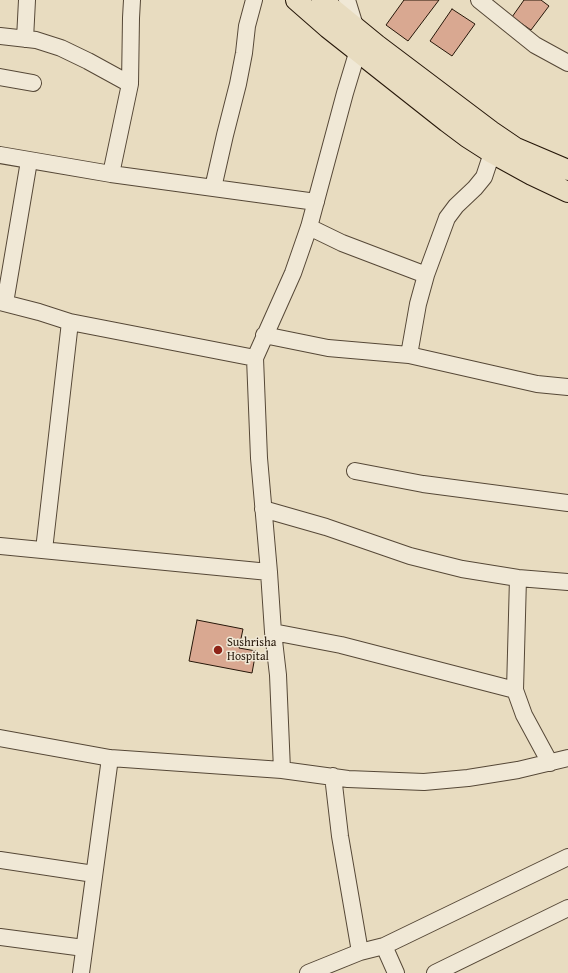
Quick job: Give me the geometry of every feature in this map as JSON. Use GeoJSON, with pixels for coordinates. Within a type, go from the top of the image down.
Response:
{"type":"FeatureCollection","features":[{"type":"Feature","properties":{"kind":"main road"},"geometry":{"type":"LineString","coordinates":[[296,0],[322,23],[359,37],[516,148],[568,170]]}},
{"type":"Feature","properties":{"kind":"main road"},"geometry":{"type":"LineString","coordinates":[[322,0],[447,122],[492,153],[568,192]]}},
{"type":"Feature","properties":{"kind":"street"},"geometry":{"type":"LineString","coordinates":[[25,39],[27,0]]}},
{"type":"Feature","properties":{"kind":"street"},"geometry":{"type":"LineString","coordinates":[[111,174],[130,84],[132,0]]}},
{"type":"Feature","properties":{"kind":"street"},"geometry":{"type":"LineString","coordinates":[[213,188],[238,84],[247,26],[254,0]]}},
{"type":"Feature","properties":{"kind":"street"},"geometry":{"type":"LineString","coordinates":[[282,770],[278,675],[273,632],[259,458],[255,358],[293,273],[309,227],[359,37],[347,0]]}},
{"type":"Feature","properties":{"kind":"street"},"geometry":{"type":"LineString","coordinates":[[479,0],[535,45],[568,63]]}},
{"type":"Feature","properties":{"kind":"street"},"geometry":{"type":"LineString","coordinates":[[0,36],[36,40],[61,48],[130,84]]}},
{"type":"Feature","properties":{"kind":"street"},"geometry":{"type":"LineString","coordinates":[[0,77],[33,83]]}},
{"type":"Feature","properties":{"kind":"street"},"geometry":{"type":"LineString","coordinates":[[409,355],[418,304],[426,275],[447,218],[456,206],[484,177],[492,153]]}},
{"type":"Feature","properties":{"kind":"street"},"geometry":{"type":"LineString","coordinates":[[0,155],[111,174],[316,202]]}},
{"type":"Feature","properties":{"kind":"street"},"geometry":{"type":"LineString","coordinates":[[29,161],[2,303],[70,322],[255,358]]}},
{"type":"Feature","properties":{"kind":"street"},"geometry":{"type":"LineString","coordinates":[[309,227],[342,243],[426,275]]}},
{"type":"Feature","properties":{"kind":"street"},"geometry":{"type":"LineString","coordinates":[[44,550],[70,322]]}},
{"type":"Feature","properties":{"kind":"street"},"geometry":{"type":"LineString","coordinates":[[264,335],[328,348],[409,355],[537,384],[568,388]]}},
{"type":"Feature","properties":{"kind":"street"},"geometry":{"type":"LineString","coordinates":[[355,471],[423,484],[568,503]]}},
{"type":"Feature","properties":{"kind":"street"},"geometry":{"type":"LineString","coordinates":[[263,509],[410,556],[462,569],[518,578],[568,582]]}},
{"type":"Feature","properties":{"kind":"street"},"geometry":{"type":"LineString","coordinates":[[0,546],[269,572]]}},
{"type":"Feature","properties":{"kind":"street"},"geometry":{"type":"LineString","coordinates":[[518,578],[515,690],[524,715],[550,763]]}},
{"type":"Feature","properties":{"kind":"street"},"geometry":{"type":"LineString","coordinates":[[273,632],[341,645],[515,690]]}},
{"type":"Feature","properties":{"kind":"street"},"geometry":{"type":"LineString","coordinates":[[0,738],[110,758],[282,770],[348,779],[424,782],[468,778],[550,763],[568,758]]}},
{"type":"Feature","properties":{"kind":"street"},"geometry":{"type":"LineString","coordinates":[[81,973],[110,758]]}},
{"type":"Feature","properties":{"kind":"street"},"geometry":{"type":"LineString","coordinates":[[333,776],[340,836],[360,952]]}},
{"type":"Feature","properties":{"kind":"street"},"geometry":{"type":"LineString","coordinates":[[308,973],[360,952],[384,946],[568,858]]}},
{"type":"Feature","properties":{"kind":"street"},"geometry":{"type":"LineString","coordinates":[[0,860],[94,874]]}},
{"type":"Feature","properties":{"kind":"street"},"geometry":{"type":"LineString","coordinates":[[435,973],[568,908]]}},
{"type":"Feature","properties":{"kind":"street"},"geometry":{"type":"LineString","coordinates":[[0,937],[84,948]]}},
{"type":"Feature","properties":{"kind":"street"},"geometry":{"type":"LineString","coordinates":[[384,946],[396,973]]}},
{"type":"Feature","properties":{"kind":"building"},"geometry":{"type":"Polygon","coordinates":[[[404,0],[439,0],[408,41],[386,25],[404,0]]]}},
{"type":"Feature","properties":{"kind":"building"},"geometry":{"type":"Polygon","coordinates":[[[524,0],[541,0],[549,6],[531,30],[512,17],[524,0]]]}},
{"type":"Feature","properties":{"kind":"building"},"geometry":{"type":"Polygon","coordinates":[[[452,9],[475,24],[452,56],[430,41],[452,9]]]}},
{"type":"Feature","properties":{"kind":"building"},"geometry":{"type":"Polygon","coordinates":[[[197,620],[243,629],[239,648],[256,651],[252,673],[189,661],[197,620]]]}},
{"type":"Feature","properties":{"kind":"place","name":"Sushrisha Hospital"},"geometry":{"type":"Point","coordinates":[218,650]}}]}
